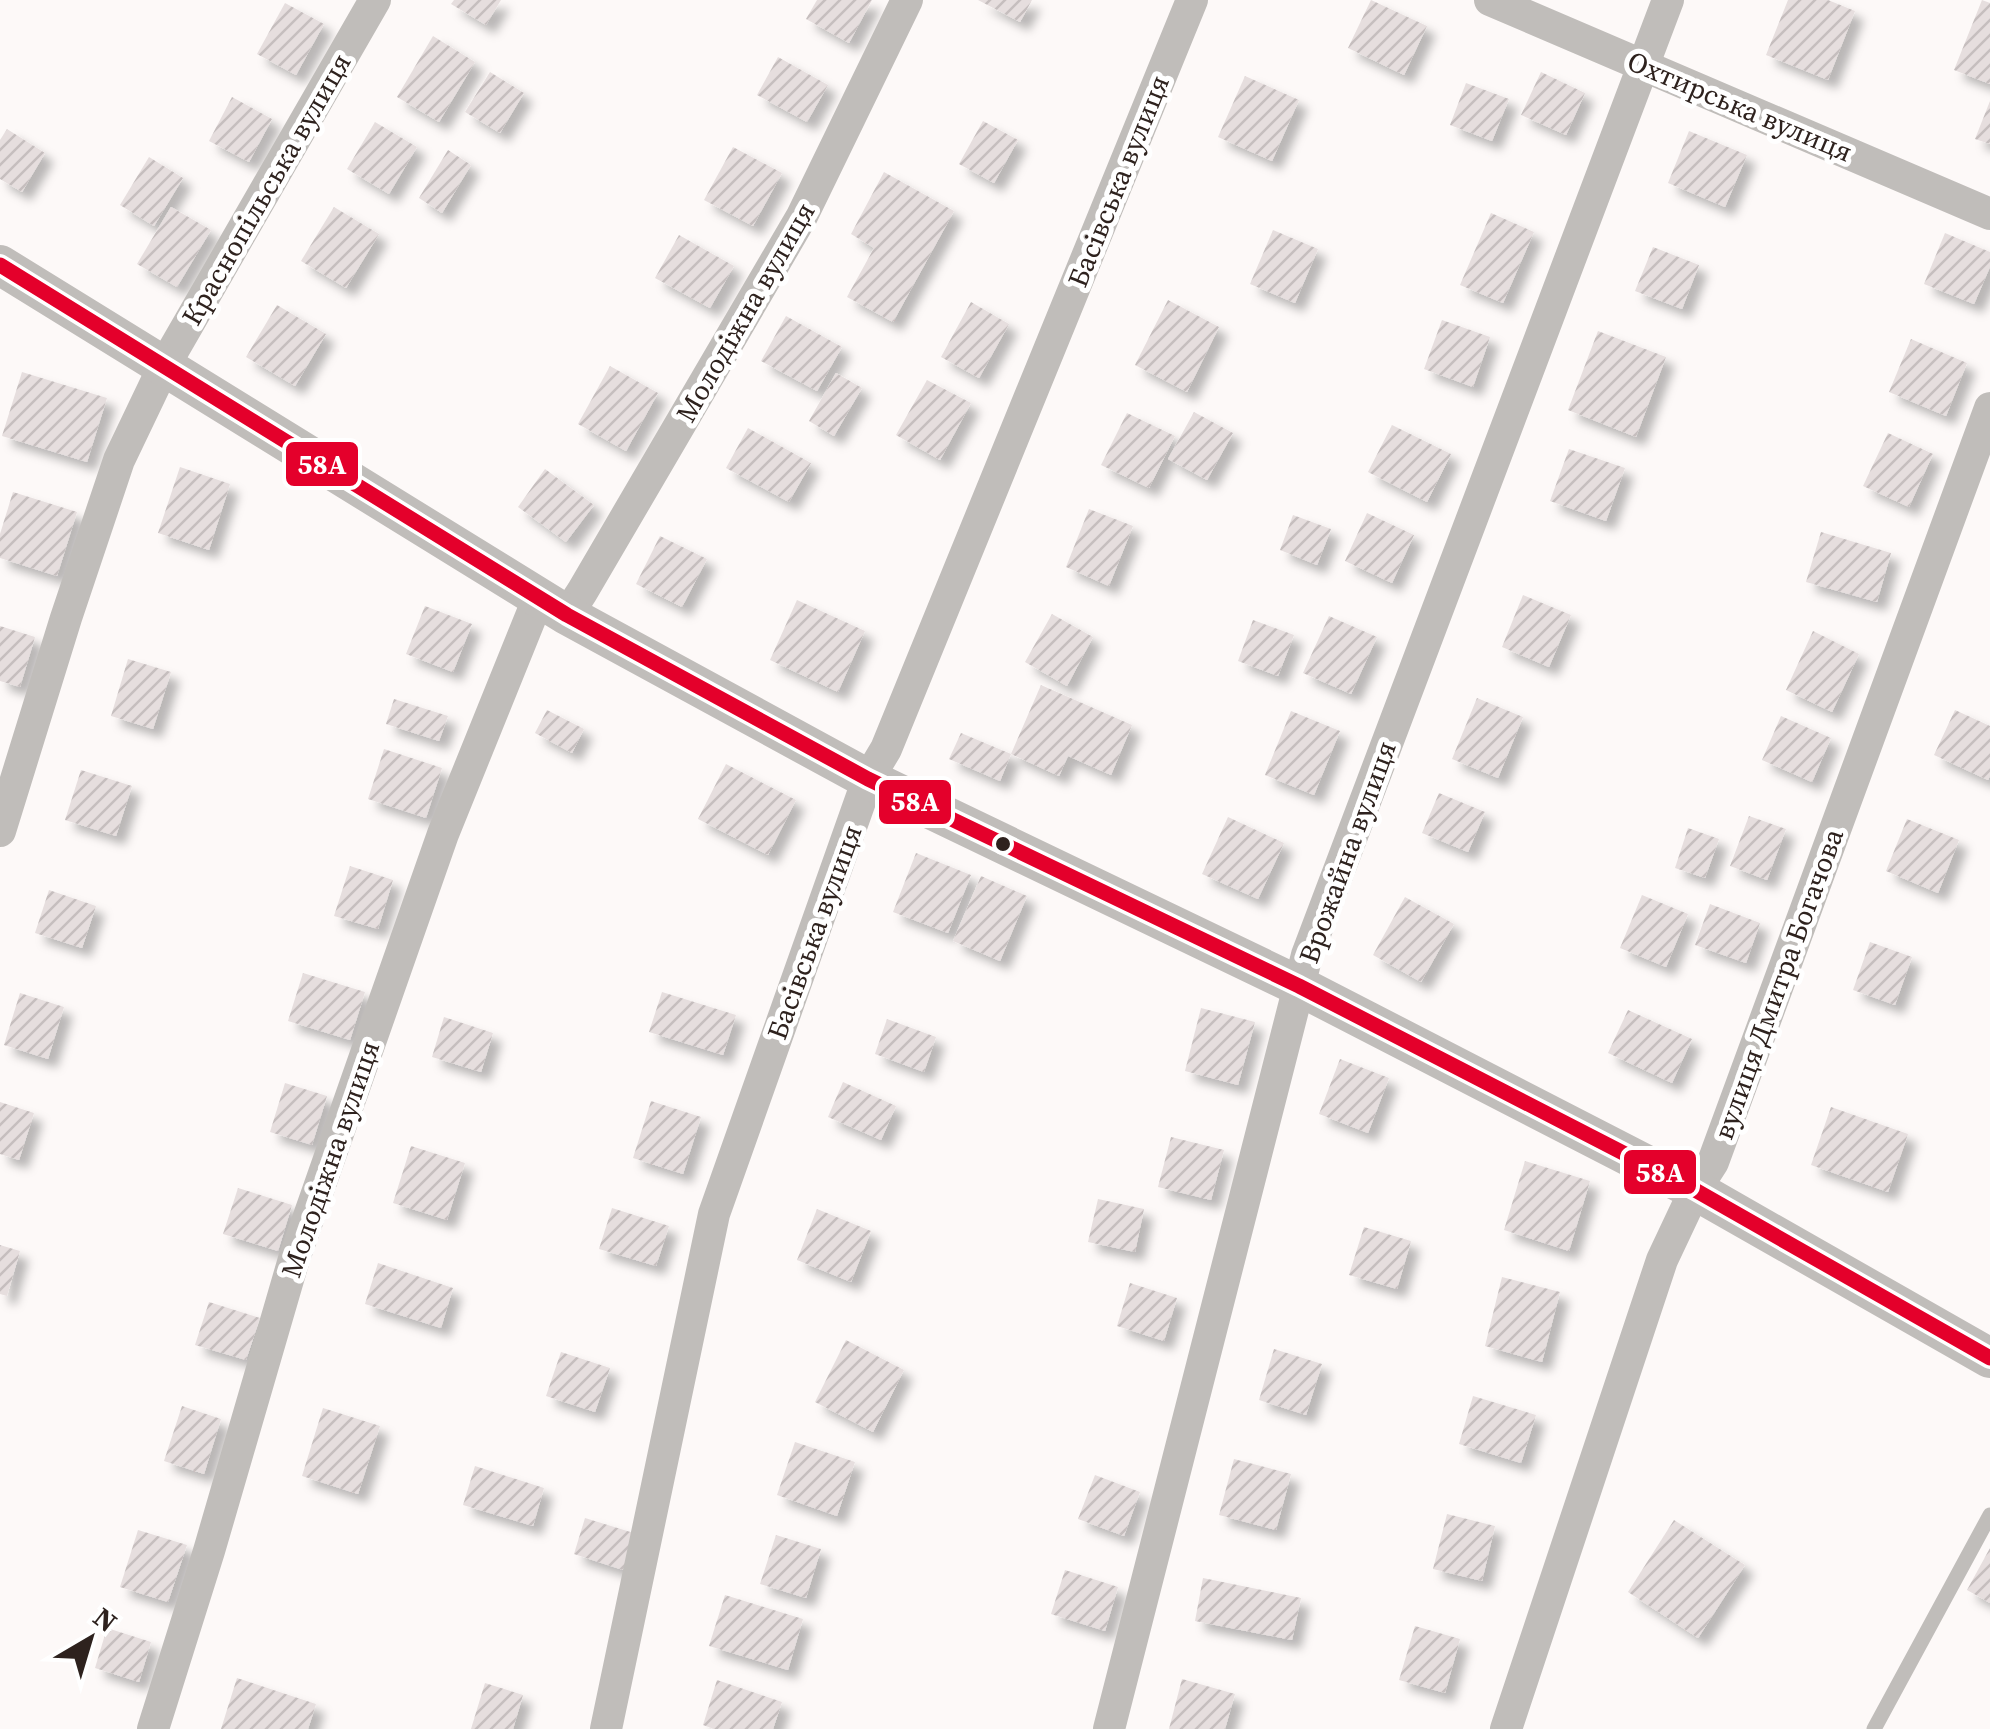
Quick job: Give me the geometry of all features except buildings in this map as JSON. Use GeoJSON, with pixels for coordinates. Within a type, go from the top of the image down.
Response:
{"type":"FeatureCollection","features":[{"type":"Feature","properties":{"kind":"street","name":"Краснопільська вулиця"},"geometry":{"type":"LineString","coordinates":[[0,831],[119,460],[163,368],[375,0]]}},
{"type":"Feature","properties":{"kind":"street","name":"Молодіжна вулиця"},"geometry":{"type":"LineString","coordinates":[[153,1729],[300,1241],[443,834],[552,607],[582,592],[802,216],[907,0]]}},
{"type":"Feature","properties":{"kind":"street","name":"Басівська вулиця"},"geometry":{"type":"LineString","coordinates":[[606,1729],[714,1214],[868,779],[886,748],[1192,0]]}},
{"type":"Feature","properties":{"kind":"street","name":"Охтирська вулиця"},"geometry":{"type":"LineString","coordinates":[[1490,0],[1990,214]]}},
{"type":"Feature","properties":{"kind":"street","name":"Врожайна вулиця"},"geometry":{"type":"LineString","coordinates":[[1109,1729],[1307,955],[1668,0]]}},
{"type":"Feature","properties":{"kind":"street"},"geometry":{"type":"LineString","coordinates":[[0,265],[552,607],[868,779],[1299,986],[1696,1190],[1990,1358]]}},
{"type":"Feature","properties":{"kind":"street","name":"вулиця Дмитра Богачова"},"geometry":{"type":"LineString","coordinates":[[1506,1729],[1662,1260],[1713,1162],[1990,408]]}},
{"type":"Feature","properties":{"kind":"lane"},"geometry":{"type":"LineString","coordinates":[[1874,1729],[1990,1515]]}},
{"type":"Feature","properties":{"kind":"transit line","name":"58А"},"geometry":{"type":"LineString","coordinates":[[0,265],[567,615],[868,779],[1299,986],[1695,1190],[1990,1358]]}}]}
